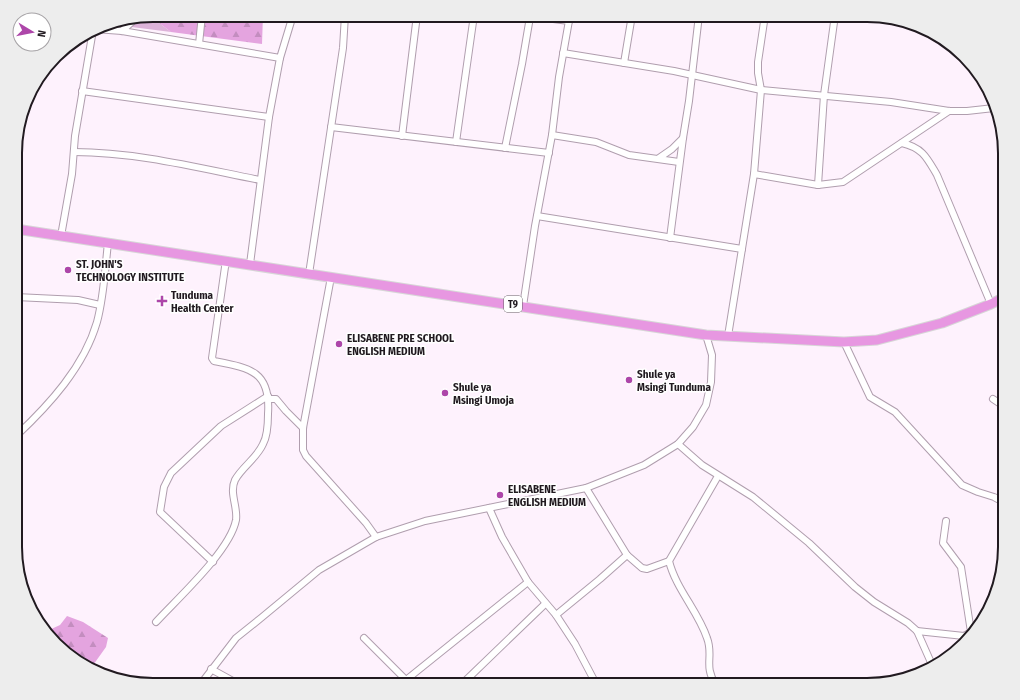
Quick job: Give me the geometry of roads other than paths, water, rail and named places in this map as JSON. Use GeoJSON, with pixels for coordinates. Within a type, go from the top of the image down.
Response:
{"type":"FeatureCollection","features":[{"type":"Feature","properties":{"kind":"highway","name":"T9"},"geometry":{"type":"LineString","coordinates":[[22,230],[226,260],[706,335],[844,342],[877,340],[942,323],[998,300]]}},
{"type":"Feature","properties":{"kind":"street"},"geometry":{"type":"LineString","coordinates":[[199,44],[201,22]]}},
{"type":"Feature","properties":{"kind":"street"},"geometry":{"type":"LineString","coordinates":[[250,264],[269,117],[280,58],[291,22]]}},
{"type":"Feature","properties":{"kind":"street"},"geometry":{"type":"LineString","coordinates":[[309,274],[343,48],[345,22]]}},
{"type":"Feature","properties":{"kind":"street"},"geometry":{"type":"LineString","coordinates":[[402,136],[416,22]]}},
{"type":"Feature","properties":{"kind":"street"},"geometry":{"type":"LineString","coordinates":[[456,142],[473,22]]}},
{"type":"Feature","properties":{"kind":"street"},"geometry":{"type":"LineString","coordinates":[[505,148],[529,22]]}},
{"type":"Feature","properties":{"kind":"street"},"geometry":{"type":"LineString","coordinates":[[523,306],[537,216],[552,135],[563,52],[569,22]]}},
{"type":"Feature","properties":{"kind":"street"},"geometry":{"type":"LineString","coordinates":[[624,63],[631,22]]}},
{"type":"Feature","properties":{"kind":"street"},"geometry":{"type":"LineString","coordinates":[[670,238],[698,22]]}},
{"type":"Feature","properties":{"kind":"street"},"geometry":{"type":"LineString","coordinates":[[728,336],[754,174],[761,90],[758,62],[763,22]]}},
{"type":"Feature","properties":{"kind":"street"},"geometry":{"type":"LineString","coordinates":[[818,185],[824,95],[834,22]]}},
{"type":"Feature","properties":{"kind":"street"},"geometry":{"type":"LineString","coordinates":[[122,31],[129,24]]}},
{"type":"Feature","properties":{"kind":"street"},"geometry":{"type":"LineString","coordinates":[[108,30],[122,31],[280,58]]}},
{"type":"Feature","properties":{"kind":"street"},"geometry":{"type":"LineString","coordinates":[[61,236],[72,174],[82,91],[93,37]]}},
{"type":"Feature","properties":{"kind":"street"},"geometry":{"type":"LineString","coordinates":[[563,52],[692,74],[761,90],[824,95],[949,111],[990,108]]}},
{"type":"Feature","properties":{"kind":"street"},"geometry":{"type":"LineString","coordinates":[[82,91],[269,117]]}},
{"type":"Feature","properties":{"kind":"street"},"geometry":{"type":"LineString","coordinates":[[754,174],[818,185],[843,182],[949,111]]}},
{"type":"Feature","properties":{"kind":"street"},"geometry":{"type":"LineString","coordinates":[[331,127],[549,153]]}},
{"type":"Feature","properties":{"kind":"street"},"geometry":{"type":"LineString","coordinates":[[552,135],[596,142],[629,155],[680,162]]}},
{"type":"Feature","properties":{"kind":"street"},"geometry":{"type":"LineString","coordinates":[[659,158],[672,149],[683,138]]}},
{"type":"Feature","properties":{"kind":"street"},"geometry":{"type":"LineString","coordinates":[[902,143],[914,146],[926,155],[937,175],[991,304]]}},
{"type":"Feature","properties":{"kind":"street"},"geometry":{"type":"LineString","coordinates":[[74,152],[111,154],[172,163],[260,180]]}},
{"type":"Feature","properties":{"kind":"street"},"geometry":{"type":"LineString","coordinates":[[537,216],[742,249]]}},
{"type":"Feature","properties":{"kind":"street"},"geometry":{"type":"LineString","coordinates":[[22,430],[51,402],[82,357],[96,323],[100,305],[108,243]]}},
{"type":"Feature","properties":{"kind":"street"},"geometry":{"type":"LineString","coordinates":[[156,622],[213,562],[225,543],[236,520],[233,491],[235,481],[264,444],[269,397],[264,384],[249,368],[214,361],[212,358],[226,260]]}},
{"type":"Feature","properties":{"kind":"street"},"geometry":{"type":"LineString","coordinates":[[331,277],[303,428],[303,450],[306,456],[366,523],[376,537]]}},
{"type":"Feature","properties":{"kind":"street"},"geometry":{"type":"LineString","coordinates":[[22,297],[82,300],[100,305]]}},
{"type":"Feature","properties":{"kind":"street"},"geometry":{"type":"LineString","coordinates":[[205,678],[236,638],[319,570],[376,537],[425,521],[586,488],[644,465],[678,444],[694,426],[706,405],[711,382],[712,355],[706,335]]}},
{"type":"Feature","properties":{"kind":"street"},"geometry":{"type":"LineString","coordinates":[[844,342],[870,397],[895,412],[962,485],[998,499]]}},
{"type":"Feature","properties":{"kind":"street"},"geometry":{"type":"LineString","coordinates":[[213,562],[160,512],[164,487],[171,473],[221,426],[269,397],[276,399],[303,428]]}},
{"type":"Feature","properties":{"kind":"street"},"geometry":{"type":"LineString","coordinates":[[993,399],[998,402]]}},
{"type":"Feature","properties":{"kind":"street"},"geometry":{"type":"LineString","coordinates":[[678,444],[702,465],[753,497],[809,543],[855,587],[874,602],[908,623],[917,631],[930,661]]}},
{"type":"Feature","properties":{"kind":"street"},"geometry":{"type":"LineString","coordinates":[[713,678],[708,668],[710,649],[707,638],[696,614],[672,571],[669,561],[672,553],[718,476]]}},
{"type":"Feature","properties":{"kind":"street"},"geometry":{"type":"LineString","coordinates":[[586,488],[627,555],[642,568],[647,569],[669,561]]}},
{"type":"Feature","properties":{"kind":"street"},"geometry":{"type":"LineString","coordinates":[[489,508],[502,537],[528,582],[545,604],[556,615],[575,644],[593,678]]}},
{"type":"Feature","properties":{"kind":"street"},"geometry":{"type":"LineString","coordinates":[[946,521],[943,543],[961,567],[972,625]]}},
{"type":"Feature","properties":{"kind":"street"},"geometry":{"type":"LineString","coordinates":[[556,615],[627,555]]}},
{"type":"Feature","properties":{"kind":"street"},"geometry":{"type":"LineString","coordinates":[[408,678],[528,582]]}},
{"type":"Feature","properties":{"kind":"street"},"geometry":{"type":"LineString","coordinates":[[468,678],[545,604]]}},
{"type":"Feature","properties":{"kind":"street"},"geometry":{"type":"LineString","coordinates":[[917,631],[963,636]]}},
{"type":"Feature","properties":{"kind":"street"},"geometry":{"type":"LineString","coordinates":[[364,638],[404,678]]}},
{"type":"Feature","properties":{"kind":"street"},"geometry":{"type":"LineString","coordinates":[[211,669],[227,678]]}},
{"type":"Feature","properties":{"kind":"place","name":"ST. JOHN'S TECHNOLOGY INSTITUTE"},"geometry":{"type":"Point","coordinates":[68,270]}},
{"type":"Feature","properties":{"kind":"place","name":"Tunduma Health Center"},"geometry":{"type":"Point","coordinates":[162,301]}},
{"type":"Feature","properties":{"kind":"place","name":"ELISABENE PRE SCHOOL ENGLISH MEDIUM"},"geometry":{"type":"Point","coordinates":[339,344]}},
{"type":"Feature","properties":{"kind":"place","name":"Shule ya Msingi Tunduma"},"geometry":{"type":"Point","coordinates":[629,380]}},
{"type":"Feature","properties":{"kind":"place","name":"Shule ya Msingi Umoja"},"geometry":{"type":"Point","coordinates":[445,393]}},
{"type":"Feature","properties":{"kind":"place","name":"ELISABENE ENGLISH MEDIUM"},"geometry":{"type":"Point","coordinates":[500,495]}}]}
